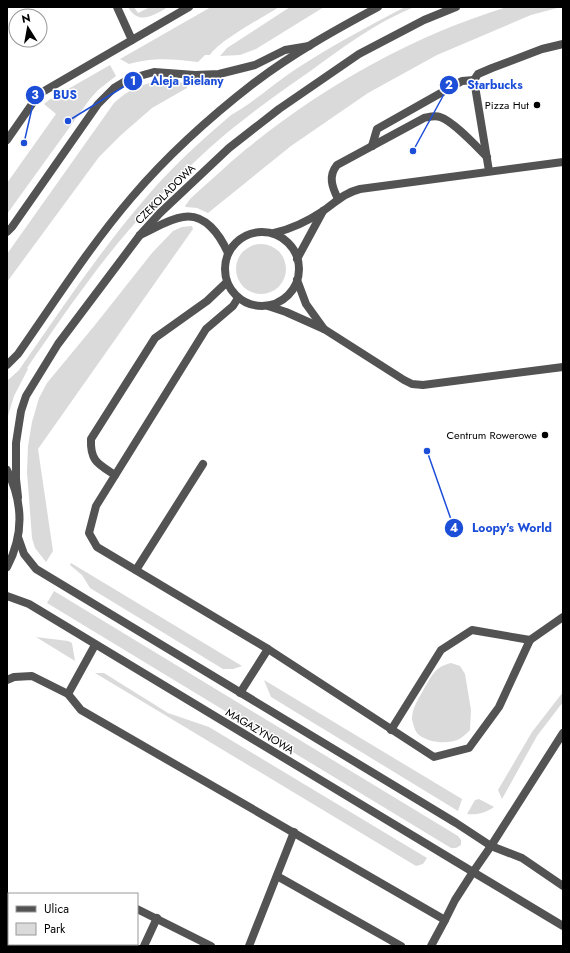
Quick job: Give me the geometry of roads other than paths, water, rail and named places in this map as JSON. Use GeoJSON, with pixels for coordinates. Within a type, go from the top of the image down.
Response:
{"type":"FeatureCollection","features":[{"type":"Feature","properties":{"kind":"street"},"geometry":{"type":"LineString","coordinates":[[117,7],[132,40]]}},
{"type":"Feature","properties":{"kind":"street"},"geometry":{"type":"LineString","coordinates":[[7,140],[39,94],[189,7]]}},
{"type":"Feature","properties":{"kind":"street","name":"CZEKOLADOWA"},"geometry":{"type":"LineString","coordinates":[[7,365],[18,354],[73,274],[107,228],[133,196],[186,141],[220,110],[254,83],[310,46],[378,7]]}},
{"type":"Feature","properties":{"kind":"street","name":"CZEKOLADOWA"},"geometry":{"type":"LineString","coordinates":[[18,537],[20,510],[16,478],[16,444],[21,411],[26,396],[58,344],[140,235],[160,212],[204,170],[279,108],[359,54],[417,24],[456,7]]}},
{"type":"Feature","properties":{"kind":"street"},"geometry":{"type":"LineString","coordinates":[[490,171],[474,80],[478,74],[492,68],[542,49],[563,44]]}},
{"type":"Feature","properties":{"kind":"street"},"geometry":{"type":"LineString","coordinates":[[7,232],[98,104],[114,88],[129,79],[154,72],[195,75],[219,74],[255,65],[285,50],[310,46]]}},
{"type":"Feature","properties":{"kind":"street"},"geometry":{"type":"LineString","coordinates":[[372,146],[376,129],[462,81],[474,80]]}},
{"type":"Feature","properties":{"kind":"street"},"geometry":{"type":"LineString","coordinates":[[338,199],[331,181],[333,169],[336,165],[424,118],[438,116],[450,122],[487,156]]}},
{"type":"Feature","properties":{"kind":"street"},"geometry":{"type":"LineString","coordinates":[[274,234],[288,230],[323,211],[338,199],[354,190],[563,162]]}},
{"type":"Feature","properties":{"kind":"street"},"geometry":{"type":"LineString","coordinates":[[298,258],[323,211]]}},
{"type":"Feature","properties":{"kind":"street"},"geometry":{"type":"LineString","coordinates":[[140,235],[174,219],[191,216],[206,222],[214,229],[224,243],[228,253]]}},
{"type":"Feature","properties":{"kind":"street"},"geometry":{"type":"LineString","coordinates":[[268,306],[289,294],[297,280],[299,266],[298,258],[289,243],[274,234],[264,231],[253,232],[242,236],[234,243],[224,262],[224,272],[227,282],[231,291],[238,298],[257,306],[268,306],[286,312],[324,329],[412,384],[423,385],[563,367]]}},
{"type":"Feature","properties":{"kind":"street"},"geometry":{"type":"LineString","coordinates":[[297,280],[306,304],[324,329]]}},
{"type":"Feature","properties":{"kind":"street"},"geometry":{"type":"LineString","coordinates":[[115,475],[98,464],[91,451],[91,438],[155,338],[207,300],[227,282]]}},
{"type":"Feature","properties":{"kind":"street"},"geometry":{"type":"LineString","coordinates":[[238,298],[233,306],[206,328],[96,506],[89,533],[97,547],[268,649],[434,757],[469,748],[499,707],[530,640],[563,617]]}},
{"type":"Feature","properties":{"kind":"street"},"geometry":{"type":"LineString","coordinates":[[136,570],[203,464]]}},
{"type":"Feature","properties":{"kind":"street"},"geometry":{"type":"LineString","coordinates":[[7,470],[18,497]]}},
{"type":"Feature","properties":{"kind":"street"},"geometry":{"type":"LineString","coordinates":[[7,567],[15,549],[18,537]]}},
{"type":"Feature","properties":{"kind":"street","name":"MAGAZYNOWA"},"geometry":{"type":"LineString","coordinates":[[18,537],[24,554],[36,569],[456,823],[491,846],[522,858],[563,886]]}},
{"type":"Feature","properties":{"kind":"street","name":"MAGAZYNOWA"},"geometry":{"type":"LineString","coordinates":[[7,596],[24,602],[563,926]]}},
{"type":"Feature","properties":{"kind":"street"},"geometry":{"type":"LineString","coordinates":[[391,730],[440,650],[472,630],[530,640]]}},
{"type":"Feature","properties":{"kind":"street"},"geometry":{"type":"LineString","coordinates":[[68,694],[95,645]]}},
{"type":"Feature","properties":{"kind":"street"},"geometry":{"type":"LineString","coordinates":[[240,693],[268,649]]}},
{"type":"Feature","properties":{"kind":"street"},"geometry":{"type":"LineString","coordinates":[[7,680],[14,677],[32,676],[68,694],[81,710],[445,920]]}},
{"type":"Feature","properties":{"kind":"street"},"geometry":{"type":"LineString","coordinates":[[431,946],[455,900],[563,733]]}},
{"type":"Feature","properties":{"kind":"street"},"geometry":{"type":"LineString","coordinates":[[249,946],[294,832]]}},
{"type":"Feature","properties":{"kind":"street"},"geometry":{"type":"LineString","coordinates":[[277,876],[401,946]]}},
{"type":"Feature","properties":{"kind":"street"},"geometry":{"type":"LineString","coordinates":[[138,909],[212,946]]}},
{"type":"Feature","properties":{"kind":"street"},"geometry":{"type":"LineString","coordinates":[[144,946],[157,918]]}},
{"type":"Feature","properties":{"kind":"place","name":"Pizza Hut"},"geometry":{"type":"Point","coordinates":[537,105]}},
{"type":"Feature","properties":{"kind":"place","name":"Aleja Bielany"},"geometry":{"type":"Point","coordinates":[68,121]}},
{"type":"Feature","properties":{"kind":"place","name":"BUS"},"geometry":{"type":"Point","coordinates":[24,143]}},
{"type":"Feature","properties":{"kind":"place","name":"Starbucks"},"geometry":{"type":"Point","coordinates":[413,151]}},
{"type":"Feature","properties":{"kind":"place","name":"Centrum Rowerowe"},"geometry":{"type":"Point","coordinates":[545,435]}},
{"type":"Feature","properties":{"kind":"place","name":"Loopy's World"},"geometry":{"type":"Point","coordinates":[427,451]}}]}
